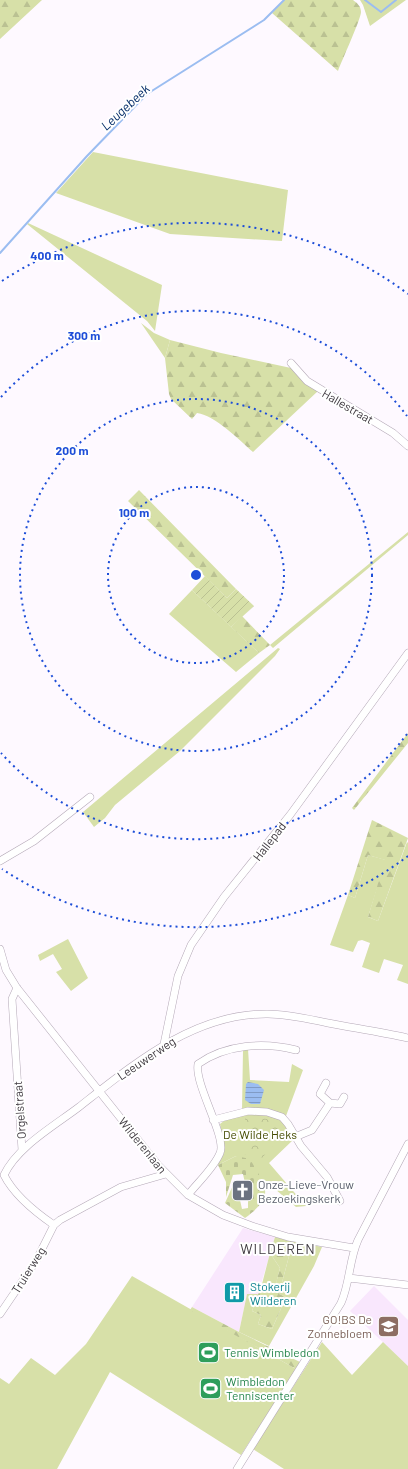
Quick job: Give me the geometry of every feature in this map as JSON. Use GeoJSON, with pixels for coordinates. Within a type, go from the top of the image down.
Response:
{"type":"FeatureCollection","features":[{"type":"Feature","properties":{"kind":"street","name":"Hallestraat"},"geometry":{"type":"LineString","coordinates":[[291,363],[307,382],[393,433],[408,446]]}},
{"type":"Feature","properties":{"kind":"street","name":"Hallepad"},"geometry":{"type":"LineString","coordinates":[[164,1044],[178,976],[191,945],[224,897],[290,815],[408,653]]}},
{"type":"Feature","properties":{"kind":"street"},"geometry":{"type":"LineString","coordinates":[[0,860],[34,841],[90,797]]}},
{"type":"Feature","properties":{"kind":"street","name":"Wilderenlaan"},"geometry":{"type":"LineString","coordinates":[[0,949],[6,970],[17,988],[166,1174],[188,1195],[223,1215],[252,1226],[288,1237],[354,1248]]}},
{"type":"Feature","properties":{"kind":"street","name":"Orgelstraat"},"geometry":{"type":"LineString","coordinates":[[17,988],[12,999],[22,1150],[10,1163],[2,1175],[12,1188],[36,1211],[54,1225]]}},
{"type":"Feature","properties":{"kind":"street","name":"Leeuwerweg"},"geometry":{"type":"LineString","coordinates":[[22,1150],[164,1044],[213,1023],[242,1015],[267,1014],[310,1020],[408,1038]]}},
{"type":"Feature","properties":{"kind":"street"},"geometry":{"type":"LineString","coordinates":[[188,1195],[220,1152],[221,1147],[199,1078],[198,1064],[224,1052],[258,1045],[278,1046],[296,1050]]}},
{"type":"Feature","properties":{"kind":"street"},"geometry":{"type":"LineString","coordinates":[[326,1083],[320,1094],[330,1103],[340,1104],[344,1097]]}},
{"type":"Feature","properties":{"kind":"street"},"geometry":{"type":"LineString","coordinates":[[295,1137],[312,1130],[330,1103]]}},
{"type":"Feature","properties":{"kind":"street"},"geometry":{"type":"LineString","coordinates":[[213,1120],[248,1111],[272,1113],[286,1120],[295,1137],[327,1177],[340,1201]]}},
{"type":"Feature","properties":{"kind":"street"},"geometry":{"type":"LineString","coordinates":[[237,1469],[333,1316],[345,1294],[354,1248],[376,1201],[408,1144]]}},
{"type":"Feature","properties":{"kind":"street"},"geometry":{"type":"LineString","coordinates":[[54,1225],[79,1208],[121,1187],[166,1174]]}},
{"type":"Feature","properties":{"kind":"street","name":"Truierweg"},"geometry":{"type":"LineString","coordinates":[[0,1314],[36,1261],[54,1225]]}},
{"type":"Feature","properties":{"kind":"street"},"geometry":{"type":"LineString","coordinates":[[349,1278],[408,1285]]}},
{"type":"Feature","properties":{"kind":"shaded area"},"geometry":{"type":"Polygon","coordinates":[[[243,1228],[275,1237],[258,1294],[247,1294],[239,1332],[192,1307],[243,1228]]]}},
{"type":"Feature","properties":{"kind":"shaded area","name":"GO!BS De Zonnebloem"},"geometry":{"type":"Polygon","coordinates":[[[374,1286],[408,1320],[408,1366],[350,1311],[374,1286]]]}},
{"type":"Feature","properties":{"kind":"green space"},"geometry":{"type":"Polygon","coordinates":[[[0,0],[42,0],[0,39],[0,0]]]}},
{"type":"Feature","properties":{"kind":"green space"},"geometry":{"type":"Polygon","coordinates":[[[284,0],[353,0],[358,5],[361,10],[360,16],[338,71],[272,13],[284,0]]]}},
{"type":"Feature","properties":{"kind":"green space"},"geometry":{"type":"Polygon","coordinates":[[[360,0],[406,0],[370,26],[360,0]]]}},
{"type":"Feature","properties":{"kind":"green space"},"geometry":{"type":"Polygon","coordinates":[[[93,152],[288,190],[282,241],[170,234],[56,193],[93,152]]]}},
{"type":"Feature","properties":{"kind":"green space"},"geometry":{"type":"Polygon","coordinates":[[[28,223],[162,285],[155,331],[147,321],[27,224],[28,223]]]}},
{"type":"Feature","properties":{"kind":"green space"},"geometry":{"type":"Polygon","coordinates":[[[141,323],[154,333],[170,340],[165,358],[141,323]]]}},
{"type":"Feature","properties":{"kind":"green space"},"geometry":{"type":"Polygon","coordinates":[[[170,340],[291,368],[318,391],[253,452],[219,423],[197,413],[192,419],[171,399],[169,394],[165,358],[170,340]]]}},
{"type":"Feature","properties":{"kind":"green space"},"geometry":{"type":"Polygon","coordinates":[[[139,490],[236,589],[227,598],[128,501],[139,490]]]}},
{"type":"Feature","properties":{"kind":"green space"},"geometry":{"type":"Polygon","coordinates":[[[408,532],[408,535],[273,648],[270,645],[408,532]]]}},
{"type":"Feature","properties":{"kind":"green space"},"geometry":{"type":"Polygon","coordinates":[[[205,576],[227,598],[236,589],[254,606],[231,627],[192,590],[205,576]]]}},
{"type":"Feature","properties":{"kind":"green space"},"geometry":{"type":"Polygon","coordinates":[[[192,590],[259,653],[236,672],[169,614],[192,590]]]}},
{"type":"Feature","properties":{"kind":"green space"},"geometry":{"type":"Polygon","coordinates":[[[242,616],[270,645],[259,653],[231,627],[242,616]]]}},
{"type":"Feature","properties":{"kind":"green space"},"geometry":{"type":"Polygon","coordinates":[[[278,648],[280,649],[275,656],[180,751],[115,805],[105,818],[94,827],[83,812],[278,648]]]}},
{"type":"Feature","properties":{"kind":"green space"},"geometry":{"type":"Polygon","coordinates":[[[408,733],[408,743],[354,810],[352,808],[408,733]]]}},
{"type":"Feature","properties":{"kind":"green space"},"geometry":{"type":"Polygon","coordinates":[[[372,820],[408,838],[378,921],[368,917],[385,860],[368,855],[355,898],[348,895],[372,820]]]}},
{"type":"Feature","properties":{"kind":"green space"},"geometry":{"type":"Polygon","coordinates":[[[407,842],[408,984],[397,980],[403,965],[384,959],[379,973],[362,967],[370,943],[362,940],[358,941],[353,952],[330,945],[348,895],[355,898],[368,855],[386,860],[368,917],[378,921],[407,842]]]}},
{"type":"Feature","properties":{"kind":"green space"},"geometry":{"type":"Polygon","coordinates":[[[68,939],[88,978],[71,991],[56,972],[62,969],[53,954],[40,961],[38,955],[68,939]]]}},
{"type":"Feature","properties":{"kind":"green space"},"geometry":{"type":"Polygon","coordinates":[[[248,1049],[250,1080],[289,1082],[292,1064],[303,1070],[286,1116],[242,1110],[243,1050],[248,1049]]]}},
{"type":"Feature","properties":{"kind":"green space"},"geometry":{"type":"Polygon","coordinates":[[[249,1114],[272,1116],[277,1118],[285,1125],[293,1140],[269,1163],[306,1206],[296,1207],[275,1189],[264,1184],[236,1156],[218,1165],[216,1162],[224,1147],[220,1124],[225,1120],[249,1114]]]}},
{"type":"Feature","properties":{"kind":"green space","name":"De Wilde Heks"},"geometry":{"type":"Polygon","coordinates":[[[245,1118],[263,1118],[282,1123],[290,1133],[275,1143],[262,1158],[244,1154],[245,1118]]]}},
{"type":"Feature","properties":{"kind":"green space"},"geometry":{"type":"Polygon","coordinates":[[[236,1156],[250,1159],[264,1184],[265,1191],[261,1203],[245,1218],[225,1203],[234,1183],[236,1182],[242,1209],[248,1208],[248,1197],[243,1174],[233,1175],[226,1197],[226,1182],[218,1165],[236,1156]]]}},
{"type":"Feature","properties":{"kind":"green space"},"geometry":{"type":"Polygon","coordinates":[[[275,1237],[293,1241],[279,1294],[286,1297],[272,1329],[258,1324],[261,1315],[252,1311],[262,1284],[275,1287],[280,1268],[270,1253],[275,1237]]]}},
{"type":"Feature","properties":{"kind":"green space"},"geometry":{"type":"Polygon","coordinates":[[[293,1241],[322,1247],[314,1266],[269,1346],[239,1332],[247,1294],[258,1294],[252,1311],[261,1315],[258,1324],[272,1329],[286,1297],[279,1294],[293,1241]]]}},
{"type":"Feature","properties":{"kind":"green space"},"geometry":{"type":"Polygon","coordinates":[[[270,1253],[280,1268],[275,1288],[262,1284],[270,1253]]]}},
{"type":"Feature","properties":{"kind":"green space"},"geometry":{"type":"Polygon","coordinates":[[[132,1276],[296,1369],[241,1455],[110,1372],[57,1469],[0,1469],[0,1378],[9,1384],[31,1358],[55,1375],[86,1344],[132,1276]]]}},
{"type":"Feature","properties":{"kind":"green space"},"geometry":{"type":"Polygon","coordinates":[[[192,1307],[300,1362],[296,1369],[190,1310],[192,1307]]]}},
{"type":"Feature","properties":{"kind":"green space"},"geometry":{"type":"Polygon","coordinates":[[[322,1342],[352,1375],[383,1342],[408,1366],[408,1469],[284,1469],[253,1449],[322,1342]]]}},
{"type":"Feature","properties":{"kind":"water"},"geometry":{"type":"Polygon","coordinates":[[[248,1082],[258,1084],[264,1090],[260,1104],[251,1104],[245,1100],[246,1084],[248,1082]]]}},
{"type":"Feature","properties":{"kind":"waterway","name":"Leugebeek"},"geometry":{"type":"LineString","coordinates":[[0,253],[87,156],[147,94],[264,20],[284,0]]}},
{"type":"Feature","properties":{"kind":"waterway","name":"Leugebeek"},"geometry":{"type":"LineString","coordinates":[[365,0],[381,12],[396,0]]}},
{"type":"Feature","properties":{"kind":"place","name":"Onze-Lieve-Vrouw Bezoekingskerk"},"geometry":{"type":"Point","coordinates":[242,1191]}},
{"type":"Feature","properties":{"kind":"place","name":"Stokerij Wilderen"},"geometry":{"type":"Point","coordinates":[235,1293]}},
{"type":"Feature","properties":{"kind":"place","name":"GO!BS De Zonnebloem"},"geometry":{"type":"Point","coordinates":[388,1326]}},
{"type":"Feature","properties":{"kind":"place","name":"Tennis Wimbledon"},"geometry":{"type":"Point","coordinates":[209,1352]}},
{"type":"Feature","properties":{"kind":"place","name":"Wimbledon Tenniscenter"},"geometry":{"type":"Point","coordinates":[210,1388]}},
{"type":"Feature","properties":{"kind":"district","name":"WILDEREN"},"geometry":{"type":"Point","coordinates":[278,1248]}}]}
